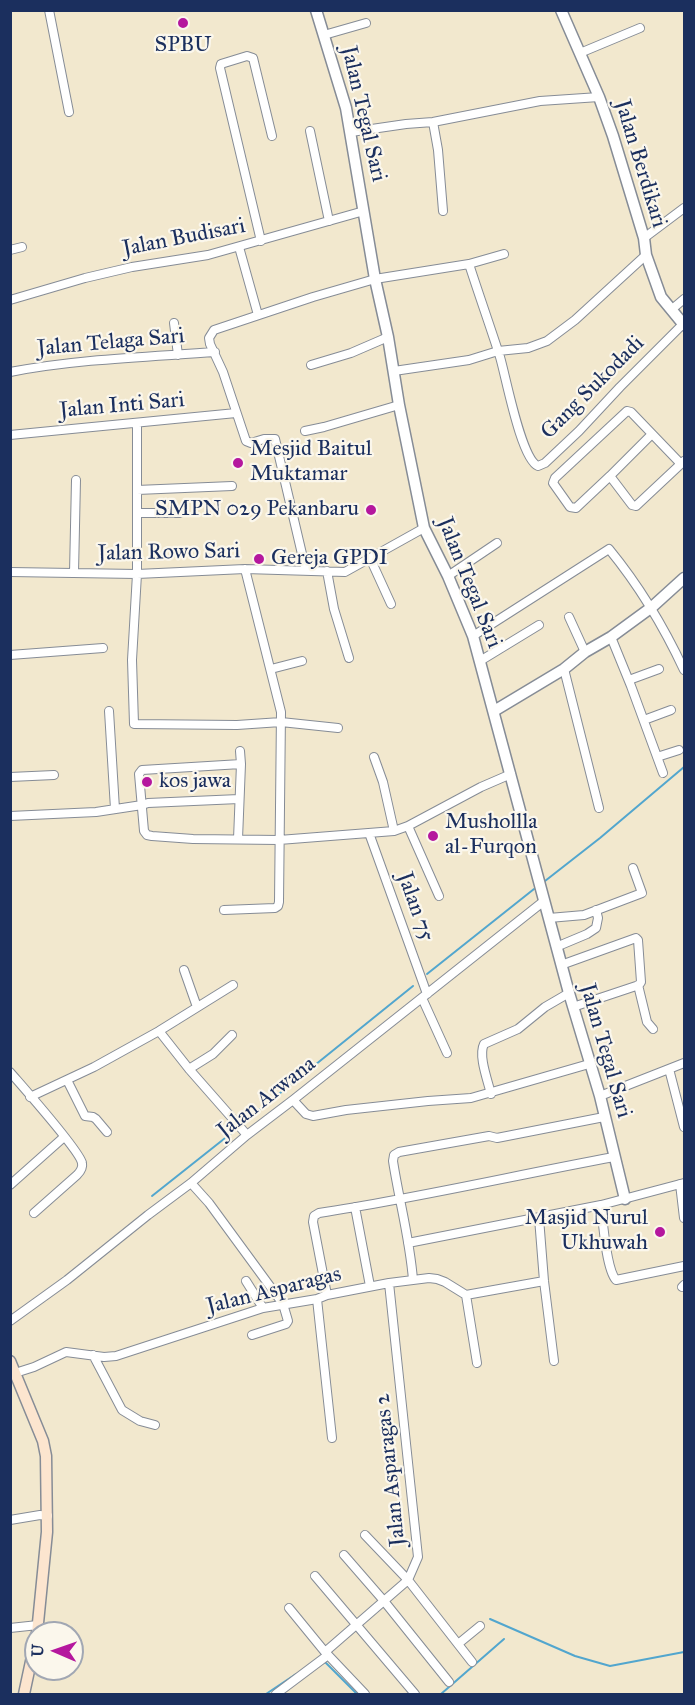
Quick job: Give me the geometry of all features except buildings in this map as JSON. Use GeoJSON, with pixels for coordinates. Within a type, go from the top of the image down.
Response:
{"type":"FeatureCollection","features":[{"type":"Feature","properties":{"kind":"main road"},"geometry":{"type":"LineString","coordinates":[[10,1361],[13,1374],[43,1441],[46,1456],[48,1516],[39,1621]]}},
{"type":"Feature","properties":{"kind":"street"},"geometry":{"type":"LineString","coordinates":[[49,10],[69,112]]}},
{"type":"Feature","properties":{"kind":"street","name":"Jalan Tegal Sari"},"geometry":{"type":"LineString","coordinates":[[316,10],[346,108],[375,279],[424,528],[448,576],[473,636],[556,947],[600,1096],[625,1198]]}},
{"type":"Feature","properties":{"kind":"street","name":"Jalan Berdikari"},"geometry":{"type":"LineString","coordinates":[[561,10],[599,97],[613,136],[644,238],[646,255],[661,297],[684,325]]}},
{"type":"Feature","properties":{"kind":"street"},"geometry":{"type":"LineString","coordinates":[[324,35],[366,23]]}},
{"type":"Feature","properties":{"kind":"street"},"geometry":{"type":"LineString","coordinates":[[580,53],[640,28]]}},
{"type":"Feature","properties":{"kind":"street"},"geometry":{"type":"LineString","coordinates":[[261,241],[220,68],[221,64],[246,56],[253,57],[272,136]]}},
{"type":"Feature","properties":{"kind":"street"},"geometry":{"type":"LineString","coordinates":[[351,132],[433,122],[540,101],[599,97]]}},
{"type":"Feature","properties":{"kind":"street"},"geometry":{"type":"LineString","coordinates":[[433,122],[438,150],[443,211]]}},
{"type":"Feature","properties":{"kind":"street"},"geometry":{"type":"LineString","coordinates":[[310,131],[329,221]]}},
{"type":"Feature","properties":{"kind":"street"},"geometry":{"type":"LineString","coordinates":[[644,238],[684,208]]}},
{"type":"Feature","properties":{"kind":"street","name":"Jalan Budisari"},"geometry":{"type":"LineString","coordinates":[[10,300],[132,267],[208,255],[364,211]]}},
{"type":"Feature","properties":{"kind":"street"},"geometry":{"type":"LineString","coordinates":[[239,247],[258,315]]}},
{"type":"Feature","properties":{"kind":"street"},"geometry":{"type":"LineString","coordinates":[[10,250],[22,248]]}},
{"type":"Feature","properties":{"kind":"street"},"geometry":{"type":"LineString","coordinates":[[306,571],[276,440],[264,439],[250,443],[246,441],[209,338],[214,330],[375,279],[469,264],[504,254]]}},
{"type":"Feature","properties":{"kind":"street"},"geometry":{"type":"LineString","coordinates":[[394,371],[461,361],[498,351],[528,348],[547,341],[575,320],[646,255]]}},
{"type":"Feature","properties":{"kind":"street"},"geometry":{"type":"LineString","coordinates":[[469,264],[498,351]]}},
{"type":"Feature","properties":{"kind":"street"},"geometry":{"type":"LineString","coordinates":[[671,310],[684,299]]}},
{"type":"Feature","properties":{"kind":"street"},"geometry":{"type":"LineString","coordinates":[[174,323],[178,355]]}},
{"type":"Feature","properties":{"kind":"street","name":"Gang Sukodadi"},"geometry":{"type":"LineString","coordinates":[[498,351],[510,401],[523,441],[531,460],[538,466],[545,463],[579,431],[684,325]]}},
{"type":"Feature","properties":{"kind":"street"},"geometry":{"type":"LineString","coordinates":[[311,365],[351,353],[388,336]]}},
{"type":"Feature","properties":{"kind":"street","name":"Jalan Telaga Sari"},"geometry":{"type":"LineString","coordinates":[[10,372],[68,362],[215,352]]}},
{"type":"Feature","properties":{"kind":"street"},"geometry":{"type":"LineString","coordinates":[[305,431],[399,405]]}},
{"type":"Feature","properties":{"kind":"street"},"geometry":{"type":"LineString","coordinates":[[610,476],[632,505],[636,506],[683,462],[631,412],[627,411],[555,478],[553,483],[570,507],[576,508],[652,434]]}},
{"type":"Feature","properties":{"kind":"street","name":"Jalan Inti Sari"},"geometry":{"type":"LineString","coordinates":[[10,435],[236,413]]}},
{"type":"Feature","properties":{"kind":"street"},"geometry":{"type":"LineString","coordinates":[[137,423],[137,574],[132,660],[134,723],[237,725],[281,722],[338,728]]}},
{"type":"Feature","properties":{"kind":"street"},"geometry":{"type":"LineString","coordinates":[[74,573],[76,480]]}},
{"type":"Feature","properties":{"kind":"street"},"geometry":{"type":"LineString","coordinates":[[137,490],[232,486]]}},
{"type":"Feature","properties":{"kind":"street"},"geometry":{"type":"LineString","coordinates":[[138,513],[180,513]]}},
{"type":"Feature","properties":{"kind":"street","name":"Jalan Rowo Sari"},"geometry":{"type":"LineString","coordinates":[[10,572],[137,574],[245,569],[347,571],[424,528]]}},
{"type":"Feature","properties":{"kind":"street"},"geometry":{"type":"LineString","coordinates":[[448,576],[497,543]]}},
{"type":"Feature","properties":{"kind":"street"},"geometry":{"type":"LineString","coordinates":[[473,636],[609,549],[652,607],[681,654],[684,670]]}},
{"type":"Feature","properties":{"kind":"street"},"geometry":{"type":"LineString","coordinates":[[370,558],[390,604]]}},
{"type":"Feature","properties":{"kind":"street"},"geometry":{"type":"LineString","coordinates":[[224,910],[277,908],[279,902],[281,722],[271,669],[245,569]]}},
{"type":"Feature","properties":{"kind":"street"},"geometry":{"type":"LineString","coordinates":[[327,571],[334,609],[349,658]]}},
{"type":"Feature","properties":{"kind":"street"},"geometry":{"type":"LineString","coordinates":[[494,711],[564,669],[585,652],[611,637],[652,607],[684,578]]}},
{"type":"Feature","properties":{"kind":"street"},"geometry":{"type":"LineString","coordinates":[[569,616],[585,652]]}},
{"type":"Feature","properties":{"kind":"street"},"geometry":{"type":"LineString","coordinates":[[480,661],[539,625]]}},
{"type":"Feature","properties":{"kind":"street"},"geometry":{"type":"LineString","coordinates":[[611,637],[663,773]]}},
{"type":"Feature","properties":{"kind":"street"},"geometry":{"type":"LineString","coordinates":[[10,655],[103,648]]}},
{"type":"Feature","properties":{"kind":"street"},"geometry":{"type":"LineString","coordinates":[[271,669],[302,661]]}},
{"type":"Feature","properties":{"kind":"street"},"geometry":{"type":"LineString","coordinates":[[564,669],[599,808]]}},
{"type":"Feature","properties":{"kind":"street"},"geometry":{"type":"LineString","coordinates":[[629,680],[659,669]]}},
{"type":"Feature","properties":{"kind":"street"},"geometry":{"type":"LineString","coordinates":[[644,720],[671,710]]}},
{"type":"Feature","properties":{"kind":"street"},"geometry":{"type":"LineString","coordinates":[[109,711],[115,809]]}},
{"type":"Feature","properties":{"kind":"street"},"geometry":{"type":"LineString","coordinates":[[657,758],[679,750]]}},
{"type":"Feature","properties":{"kind":"street"},"geometry":{"type":"LineString","coordinates":[[238,839],[240,751]]}},
{"type":"Feature","properties":{"kind":"street"},"geometry":{"type":"LineString","coordinates":[[374,758],[383,782],[393,831]]}},
{"type":"Feature","properties":{"kind":"street"},"geometry":{"type":"LineString","coordinates":[[241,764],[142,770],[139,774],[144,831],[147,835],[193,839],[279,840],[393,831],[408,826],[481,787],[511,774]]}},
{"type":"Feature","properties":{"kind":"street"},"geometry":{"type":"LineString","coordinates":[[10,777],[54,775]]}},
{"type":"Feature","properties":{"kind":"street"},"geometry":{"type":"LineString","coordinates":[[10,816],[96,812],[148,803],[239,799]]}},
{"type":"Feature","properties":{"kind":"street"},"geometry":{"type":"LineString","coordinates":[[408,826],[439,896]]}},
{"type":"Feature","properties":{"kind":"street","name":"Jalan 75"},"geometry":{"type":"LineString","coordinates":[[369,833],[447,1053]]}},
{"type":"Feature","properties":{"kind":"street"},"geometry":{"type":"LineString","coordinates":[[549,918],[584,915],[642,893],[633,868]]}},
{"type":"Feature","properties":{"kind":"street","name":"Jalan Arwana"},"geometry":{"type":"LineString","coordinates":[[10,1321],[67,1280],[191,1183],[247,1135],[544,901]]}},
{"type":"Feature","properties":{"kind":"street"},"geometry":{"type":"LineString","coordinates":[[556,947],[596,928],[598,918],[596,910]]}},
{"type":"Feature","properties":{"kind":"street"},"geometry":{"type":"LineString","coordinates":[[561,965],[636,939],[641,982],[573,1007]]}},
{"type":"Feature","properties":{"kind":"street"},"geometry":{"type":"LineString","coordinates":[[184,970],[196,1007]]}},
{"type":"Feature","properties":{"kind":"street"},"geometry":{"type":"LineString","coordinates":[[30,1097],[159,1031],[233,985]]}},
{"type":"Feature","properties":{"kind":"street"},"geometry":{"type":"LineString","coordinates":[[638,985],[647,1022],[653,1029]]}},
{"type":"Feature","properties":{"kind":"street"},"geometry":{"type":"LineString","coordinates":[[492,1094],[483,1059],[484,1044],[518,1029],[545,1007],[569,993]]}},
{"type":"Feature","properties":{"kind":"street"},"geometry":{"type":"LineString","coordinates":[[159,1031],[247,1135]]}},
{"type":"Feature","properties":{"kind":"street"},"geometry":{"type":"LineString","coordinates":[[189,1069],[213,1054],[232,1035]]}},
{"type":"Feature","properties":{"kind":"street"},"geometry":{"type":"LineString","coordinates":[[600,1096],[684,1063]]}},
{"type":"Feature","properties":{"kind":"street"},"geometry":{"type":"LineString","coordinates":[[293,1100],[306,1114],[314,1116],[346,1110],[471,1098],[492,1094],[589,1064]]}},
{"type":"Feature","properties":{"kind":"street"},"geometry":{"type":"LineString","coordinates":[[669,1068],[684,1127]]}},
{"type":"Feature","properties":{"kind":"street"},"geometry":{"type":"LineString","coordinates":[[10,1072],[81,1160],[81,1171],[34,1213]]}},
{"type":"Feature","properties":{"kind":"street"},"geometry":{"type":"LineString","coordinates":[[67,1080],[85,1116],[96,1119],[107,1132]]}},
{"type":"Feature","properties":{"kind":"street"},"geometry":{"type":"LineString","coordinates":[[413,1276],[399,1200],[394,1155],[399,1152],[604,1117]]}},
{"type":"Feature","properties":{"kind":"street"},"geometry":{"type":"LineString","coordinates":[[10,1185],[64,1137]]}},
{"type":"Feature","properties":{"kind":"street","name":"Jalan Asparagas"},"geometry":{"type":"LineString","coordinates":[[326,1292],[313,1218],[320,1213],[399,1200],[614,1157]]}},
{"type":"Feature","properties":{"kind":"street"},"geometry":{"type":"LineString","coordinates":[[191,1183],[209,1203],[283,1304],[288,1321],[286,1324],[252,1335]]}},
{"type":"Feature","properties":{"kind":"street"},"geometry":{"type":"LineString","coordinates":[[408,1243],[601,1205],[682,1183],[684,1218]]}},
{"type":"Feature","properties":{"kind":"street"},"geometry":{"type":"LineString","coordinates":[[601,1205],[608,1257],[612,1276],[616,1280],[684,1266]]}},
{"type":"Feature","properties":{"kind":"street","name":"Jalan Asparagas"},"geometry":{"type":"LineString","coordinates":[[355,1208],[370,1284]]}},
{"type":"Feature","properties":{"kind":"street"},"geometry":{"type":"LineString","coordinates":[[539,1218],[554,1361]]}},
{"type":"Feature","properties":{"kind":"street","name":"Jalan Asparagas"},"geometry":{"type":"LineString","coordinates":[[13,1374],[66,1352],[104,1357],[116,1356],[262,1308],[316,1299],[326,1292],[388,1283],[413,1276],[437,1279],[466,1295]]}},
{"type":"Feature","properties":{"kind":"street"},"geometry":{"type":"LineString","coordinates":[[246,1281],[262,1308]]}},
{"type":"Feature","properties":{"kind":"street"},"geometry":{"type":"LineString","coordinates":[[477,1363],[466,1295],[544,1281]]}},
{"type":"Feature","properties":{"kind":"street","name":"Jalan Asparagas 2"},"geometry":{"type":"LineString","coordinates":[[276,1695],[408,1580],[418,1557],[388,1283]]}},
{"type":"Feature","properties":{"kind":"street"},"geometry":{"type":"LineString","coordinates":[[316,1299],[332,1438]]}},
{"type":"Feature","properties":{"kind":"street"},"geometry":{"type":"LineString","coordinates":[[93,1355],[122,1410],[140,1421],[155,1425]]}},
{"type":"Feature","properties":{"kind":"street"},"geometry":{"type":"LineString","coordinates":[[10,1520],[40,1515],[48,1516]]}},
{"type":"Feature","properties":{"kind":"street"},"geometry":{"type":"LineString","coordinates":[[365,1535],[408,1580],[472,1662]]}},
{"type":"Feature","properties":{"kind":"street"},"geometry":{"type":"LineString","coordinates":[[344,1555],[449,1682]]}},
{"type":"Feature","properties":{"kind":"street"},"geometry":{"type":"LineString","coordinates":[[315,1576],[415,1695]]}},
{"type":"Feature","properties":{"kind":"street"},"geometry":{"type":"LineString","coordinates":[[289,1608],[365,1695]]}},
{"type":"Feature","properties":{"kind":"street"},"geometry":{"type":"LineString","coordinates":[[458,1644],[480,1626]]}},
{"type":"Feature","properties":{"kind":"waterway"},"geometry":{"type":"LineString","coordinates":[[545,881],[684,767]]}},
{"type":"Feature","properties":{"kind":"waterway"},"geometry":{"type":"LineString","coordinates":[[427,974],[534,889]]}},
{"type":"Feature","properties":{"kind":"waterway"},"geometry":{"type":"LineString","coordinates":[[243,1123],[413,986]]}},
{"type":"Feature","properties":{"kind":"waterway"},"geometry":{"type":"LineString","coordinates":[[152,1196],[234,1131]]}},
{"type":"Feature","properties":{"kind":"waterway"},"geometry":{"type":"LineString","coordinates":[[490,1619],[575,1656],[610,1666],[684,1652]]}},
{"type":"Feature","properties":{"kind":"waterway"},"geometry":{"type":"LineString","coordinates":[[441,1694],[504,1639]]}},
{"type":"Feature","properties":{"kind":"waterway"},"geometry":{"type":"LineString","coordinates":[[323,1663],[325,1662],[357,1694]]}},
{"type":"Feature","properties":{"kind":"waterway"},"geometry":{"type":"LineString","coordinates":[[266,1694],[296,1674]]}},
{"type":"Feature","properties":{"kind":"place","name":"SPBU"},"geometry":{"type":"Point","coordinates":[183,23]}},
{"type":"Feature","properties":{"kind":"place","name":"Mesjid Baitul Muktamar"},"geometry":{"type":"Point","coordinates":[238,463]}},
{"type":"Feature","properties":{"kind":"place","name":"SMPN 029 Pekanbaru"},"geometry":{"type":"Point","coordinates":[371,510]}},
{"type":"Feature","properties":{"kind":"place","name":"Gereja GPDI"},"geometry":{"type":"Point","coordinates":[259,559]}},
{"type":"Feature","properties":{"kind":"place","name":"kos jawa"},"geometry":{"type":"Point","coordinates":[147,782]}},
{"type":"Feature","properties":{"kind":"place","name":"Mushollla al-Furqon"},"geometry":{"type":"Point","coordinates":[433,836]}},
{"type":"Feature","properties":{"kind":"place","name":"Masjid Nurul Ukhuwah"},"geometry":{"type":"Point","coordinates":[660,1232]}}]}
